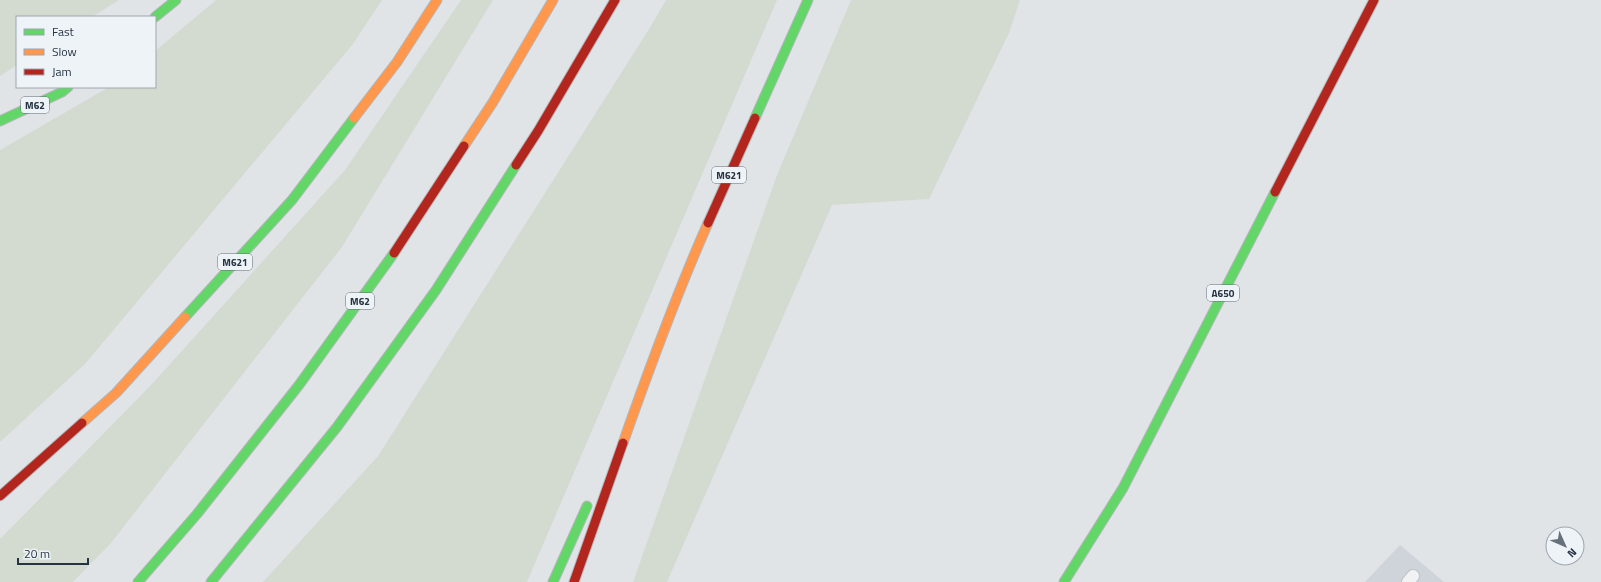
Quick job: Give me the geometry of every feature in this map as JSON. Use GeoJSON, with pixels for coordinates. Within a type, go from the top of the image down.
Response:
{"type":"FeatureCollection","features":[{"type":"Feature","properties":{"kind":"highway"},"geometry":{"type":"LineString","coordinates":[[156,16],[176,0]]}},
{"type":"Feature","properties":{"kind":"highway","name":"M621"},"geometry":{"type":"LineString","coordinates":[[0,496],[116,393],[292,200],[397,62],[437,0]]}},
{"type":"Feature","properties":{"kind":"highway","name":"M62"},"geometry":{"type":"LineString","coordinates":[[138,582],[197,514],[289,397],[392,256],[493,102],[553,0]]}},
{"type":"Feature","properties":{"kind":"highway"},"geometry":{"type":"LineString","coordinates":[[211,582],[337,427],[436,290],[538,131],[615,0]]}},
{"type":"Feature","properties":{"kind":"highway","name":"M621"},"geometry":{"type":"LineString","coordinates":[[574,582],[655,352],[690,263],[808,0]]}},
{"type":"Feature","properties":{"kind":"highway","name":"A650"},"geometry":{"type":"LineString","coordinates":[[1064,582],[1123,488],[1374,0]]}},
{"type":"Feature","properties":{"kind":"highway","name":"M62"},"geometry":{"type":"LineString","coordinates":[[0,121],[14,116],[62,92],[67,88]]}},
{"type":"Feature","properties":{"kind":"highway","name":"M621"},"geometry":{"type":"LineString","coordinates":[[607,460],[655,352]]}},
{"type":"Feature","properties":{"kind":"highway"},"geometry":{"type":"LineString","coordinates":[[553,582],[591,496]]}},
{"type":"Feature","properties":{"kind":"shaded area"},"geometry":{"type":"Polygon","coordinates":[[[0,0],[119,0],[94,16],[16,16],[16,66],[0,76],[0,0]]]}},
{"type":"Feature","properties":{"kind":"shaded area"},"geometry":{"type":"Polygon","coordinates":[[[216,0],[382,0],[353,44],[85,364],[0,442],[0,150],[107,88],[156,88],[156,50],[216,0]]]}},
{"type":"Feature","properties":{"kind":"shaded area"},"geometry":{"type":"Polygon","coordinates":[[[461,0],[493,0],[342,247],[111,543],[73,582],[0,582],[0,539],[151,385],[345,170],[461,0]]]}},
{"type":"Feature","properties":{"kind":"shaded area"},"geometry":{"type":"Polygon","coordinates":[[[666,0],[777,0],[527,582],[263,582],[378,456],[666,0]]]}},
{"type":"Feature","properties":{"kind":"shaded area"},"geometry":{"type":"Polygon","coordinates":[[[851,0],[1020,0],[1009,33],[929,199],[832,205],[667,582],[633,582],[777,175],[851,0]]]}},
{"type":"Feature","properties":{"kind":"shaded area"},"geometry":{"type":"Polygon","coordinates":[[[1400,545],[1444,582],[1365,582],[1400,545]]]}},
{"type":"Feature","properties":{"kind":"traffic: fast"},"geometry":{"type":"LineString","coordinates":[[156,16],[176,0]]}},
{"type":"Feature","properties":{"kind":"traffic: fast"},"geometry":{"type":"LineString","coordinates":[[755,118],[808,0]]}},
{"type":"Feature","properties":{"kind":"traffic: fast"},"geometry":{"type":"LineString","coordinates":[[0,121],[62,92],[67,88]]}},
{"type":"Feature","properties":{"kind":"traffic: fast"},"geometry":{"type":"LineString","coordinates":[[185,317],[292,200],[354,118]]}},
{"type":"Feature","properties":{"kind":"traffic: fast"},"geometry":{"type":"LineString","coordinates":[[211,582],[337,427],[436,290],[516,165]]}},
{"type":"Feature","properties":{"kind":"traffic: fast"},"geometry":{"type":"LineString","coordinates":[[1064,582],[1123,488],[1275,192]]}},
{"type":"Feature","properties":{"kind":"traffic: fast"},"geometry":{"type":"LineString","coordinates":[[138,582],[197,514],[299,385],[394,253]]}},
{"type":"Feature","properties":{"kind":"traffic: fast"},"geometry":{"type":"LineString","coordinates":[[553,582],[587,506]]}},
{"type":"Feature","properties":{"kind":"traffic: slow"},"geometry":{"type":"LineString","coordinates":[[354,118],[397,62],[437,0]]}},
{"type":"Feature","properties":{"kind":"traffic: slow"},"geometry":{"type":"LineString","coordinates":[[464,146],[493,102],[553,0]]}},
{"type":"Feature","properties":{"kind":"traffic: slow"},"geometry":{"type":"LineString","coordinates":[[623,443],[663,332],[708,223]]}},
{"type":"Feature","properties":{"kind":"traffic: slow"},"geometry":{"type":"LineString","coordinates":[[82,423],[116,393],[185,317]]}},
{"type":"Feature","properties":{"kind":"traffic: jam"},"geometry":{"type":"LineString","coordinates":[[516,165],[538,131],[615,0]]}},
{"type":"Feature","properties":{"kind":"traffic: jam"},"geometry":{"type":"LineString","coordinates":[[1275,192],[1374,0]]}},
{"type":"Feature","properties":{"kind":"traffic: jam"},"geometry":{"type":"LineString","coordinates":[[708,223],[755,118]]}},
{"type":"Feature","properties":{"kind":"traffic: jam"},"geometry":{"type":"LineString","coordinates":[[394,253],[464,146]]}},
{"type":"Feature","properties":{"kind":"traffic: jam"},"geometry":{"type":"LineString","coordinates":[[0,496],[82,423]]}},
{"type":"Feature","properties":{"kind":"traffic: jam"},"geometry":{"type":"LineString","coordinates":[[574,582],[623,443]]}}]}
